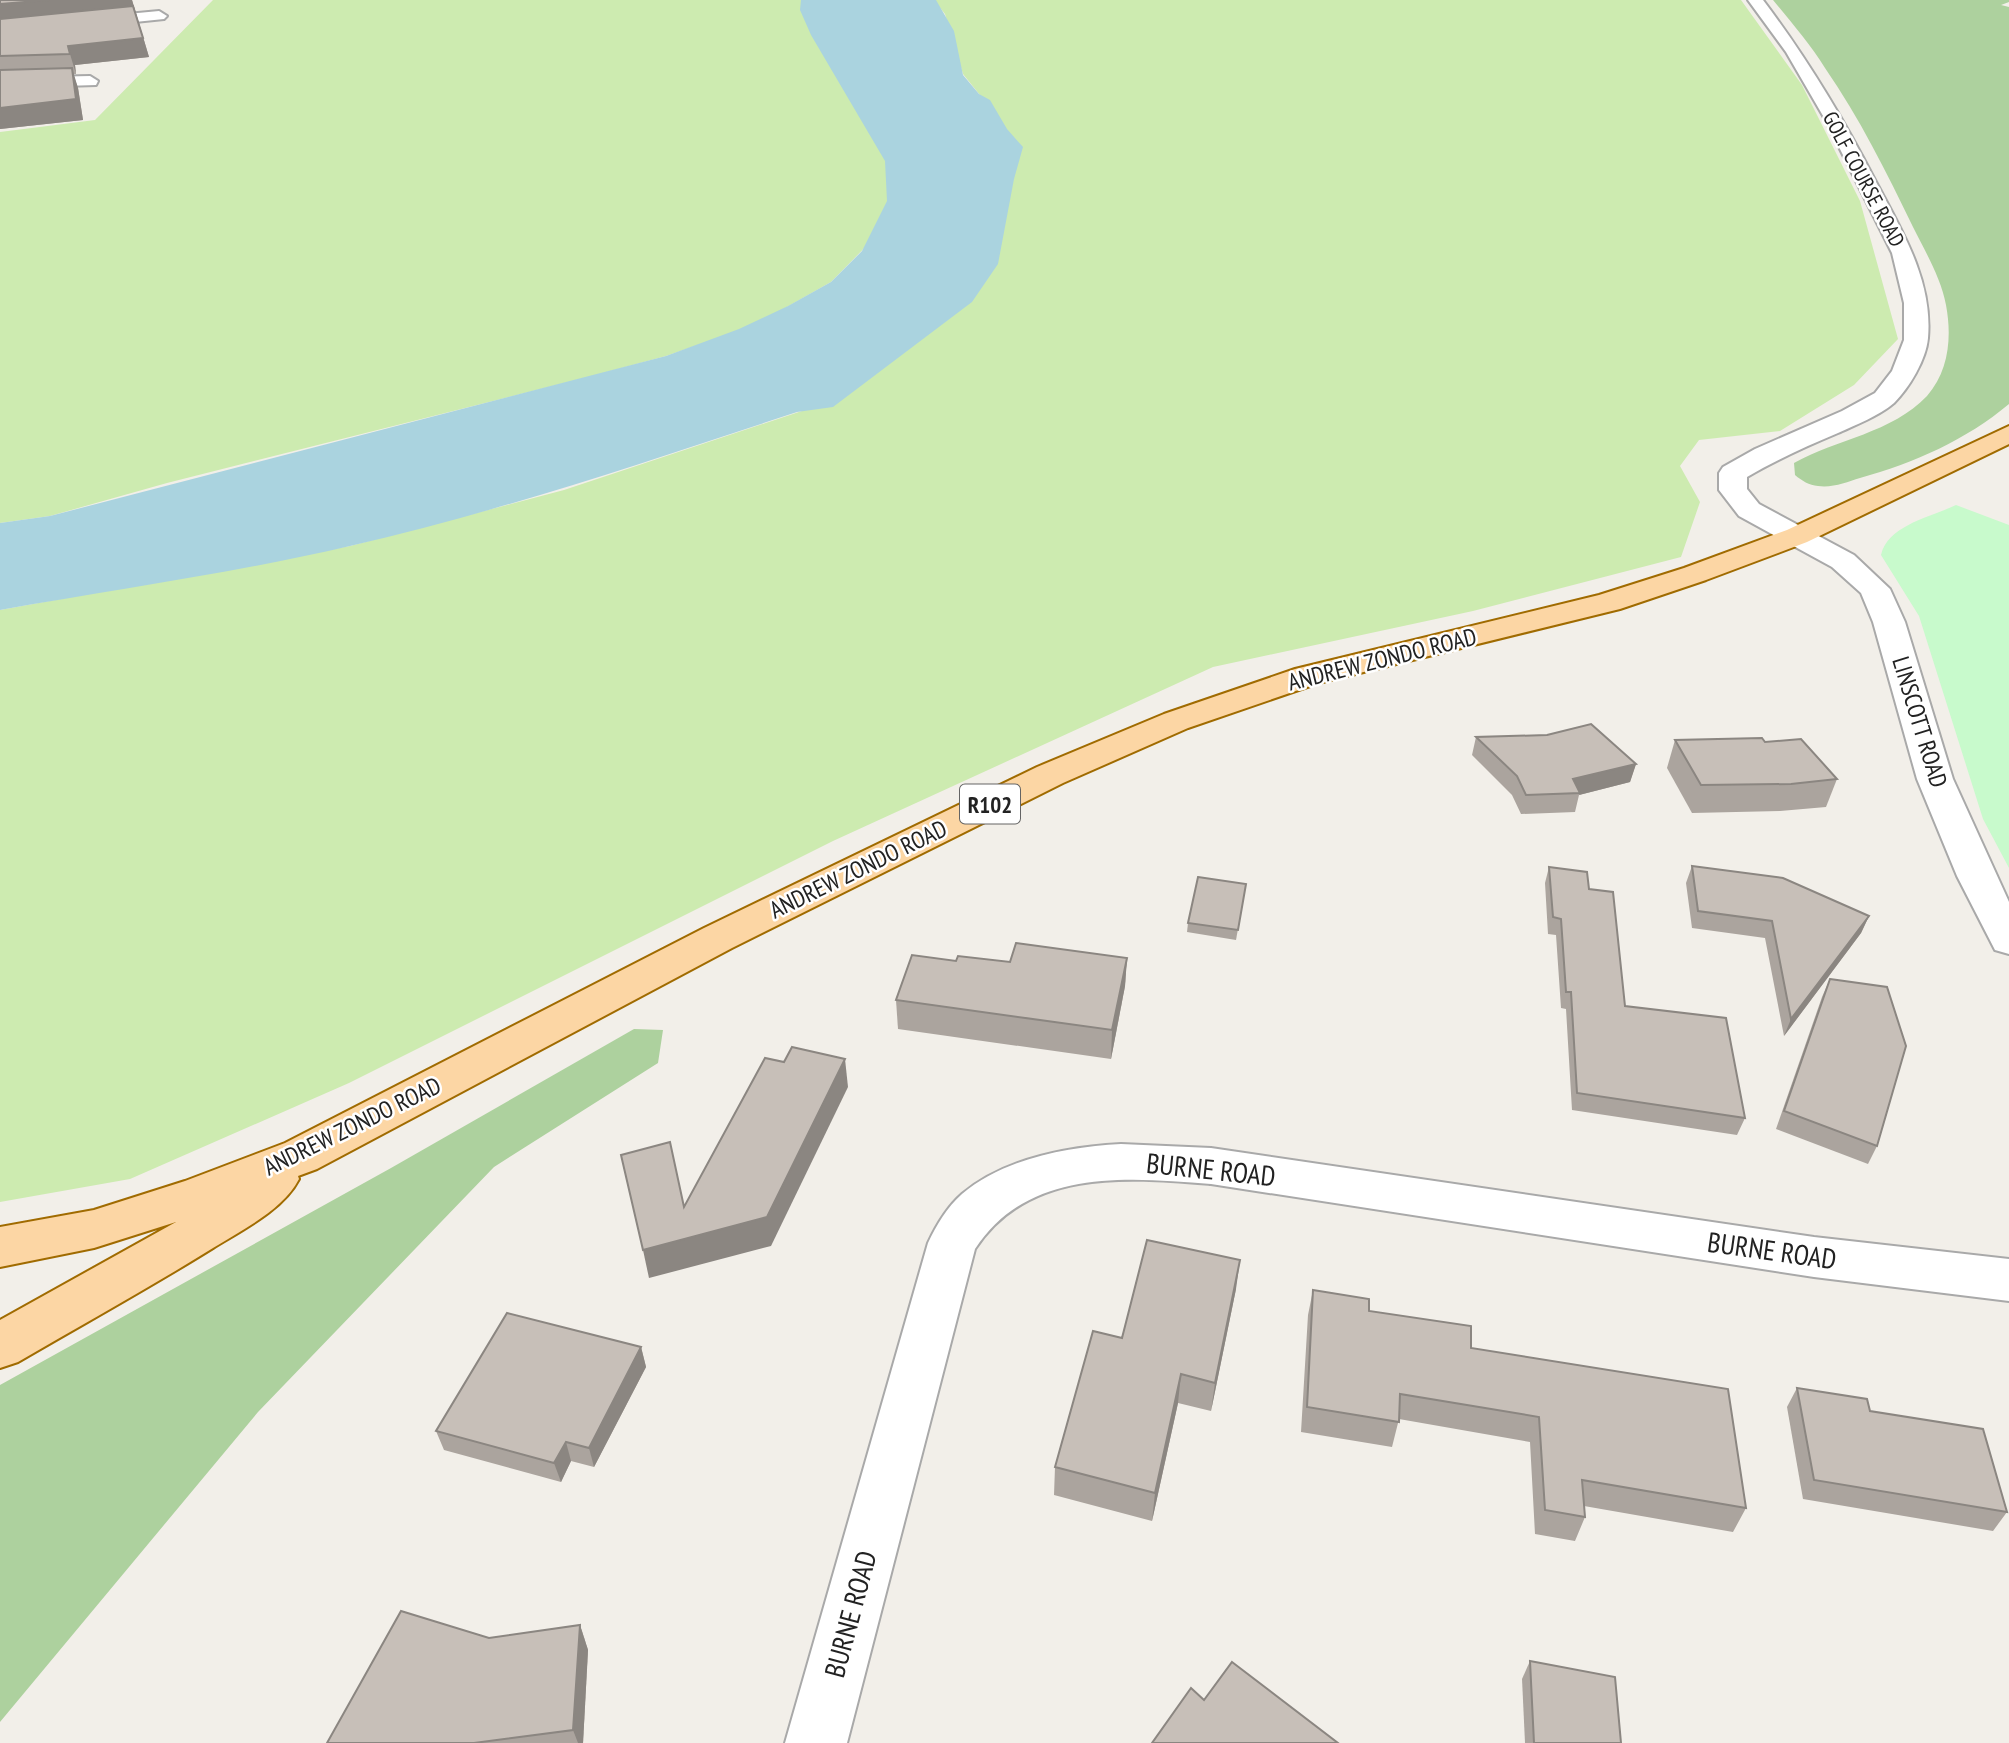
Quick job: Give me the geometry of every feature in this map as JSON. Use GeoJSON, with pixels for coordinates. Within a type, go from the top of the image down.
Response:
{"type":"FeatureCollection","features":[{"type":"Feature","properties":{"kind":"main road","name":"ANDREW ZONDO ROAD"},"geometry":{"type":"LineString","coordinates":[[0,1247],[94,1228],[198,1196],[301,1156],[718,938],[1050,775],[1176,721],[1307,676],[1609,602],[1695,574],[1797,536],[2009,433]]}},
{"type":"Feature","properties":{"kind":"main road"},"geometry":{"type":"LineString","coordinates":[[0,1346],[147,1264],[235,1210],[271,1184],[301,1156]]}},
{"type":"Feature","properties":{"kind":"street","name":"GOLF COURSE ROAD"},"geometry":{"type":"LineString","coordinates":[[1755,0],[1793,51],[1835,121],[1903,253],[1915,303],[1916,340],[1904,372],[1884,397],[1851,417],[1765,455],[1733,473],[1733,490],[1749,510],[1797,536]]}},
{"type":"Feature","properties":{"kind":"street"},"geometry":{"type":"LineString","coordinates":[[0,31],[159,16]]}},
{"type":"Feature","properties":{"kind":"street"},"geometry":{"type":"LineString","coordinates":[[0,83],[90,80]]}},
{"type":"Feature","properties":{"kind":"street","name":"LINSCOTT ROAD"},"geometry":{"type":"LineString","coordinates":[[1797,536],[1843,561],[1875,589],[1889,622],[1935,779],[1976,876],[2009,940]]}},
{"type":"Feature","properties":{"kind":"street","name":"BURNE ROAD"},"geometry":{"type":"LineString","coordinates":[[816,1743],[952,1242],[980,1206],[1021,1182],[1081,1163],[1140,1160],[1211,1166],[1814,1256],[2009,1280]]}},
{"type":"Feature","properties":{"kind":"green space"},"geometry":{"type":"Polygon","coordinates":[[[213,0],[805,0],[859,87],[898,185],[881,231],[831,282],[755,325],[666,356],[592,376],[167,483],[50,516],[0,523],[0,132],[95,120],[213,0]]]}},
{"type":"Feature","properties":{"kind":"green space"},"geometry":{"type":"Polygon","coordinates":[[[934,0],[1741,0],[1802,85],[1860,201],[1898,339],[1854,385],[1780,431],[1699,440],[1680,466],[1700,502],[1681,557],[1473,611],[1213,667],[833,841],[349,1083],[130,1179],[0,1202],[0,610],[350,546],[564,490],[817,406],[992,110],[963,74],[945,14],[934,0]]]}},
{"type":"Feature","properties":{"kind":"green space"},"geometry":{"type":"Polygon","coordinates":[[[1773,0],[2009,0],[2001,5],[2009,7],[2009,404],[1975,429],[1939,449],[1880,472],[1829,486],[1809,484],[1800,479],[1795,475],[1794,463],[1898,419],[1927,396],[1944,365],[1948,317],[1937,275],[1872,146],[1819,59],[1773,0]]]}},
{"type":"Feature","properties":{"kind":"green space"},"geometry":{"type":"Polygon","coordinates":[[[1956,505],[2009,525],[2009,868],[1983,819],[1919,616],[1881,555],[1885,545],[1901,529],[1956,505]]]}},
{"type":"Feature","properties":{"kind":"green space"},"geometry":{"type":"Polygon","coordinates":[[[634,1029],[663,1030],[658,1063],[494,1167],[258,1412],[0,1722],[0,1385],[391,1168],[634,1029]]]}},
{"type":"Feature","properties":{"kind":"water"},"geometry":{"type":"Polygon","coordinates":[[[801,0],[936,0],[954,31],[963,75],[979,94],[990,100],[1007,129],[1023,147],[1014,179],[998,264],[972,302],[833,407],[797,412],[575,484],[350,546],[0,610],[0,523],[50,516],[666,356],[739,329],[831,282],[862,251],[887,201],[885,161],[811,35],[800,10],[801,0]]]}},
{"type":"Feature","properties":{"kind":"building"},"geometry":{"type":"Polygon","coordinates":[[[0,0],[49,0],[0,4],[0,0]]]}},
{"type":"Feature","properties":{"kind":"building"},"geometry":{"type":"Polygon","coordinates":[[[133,6],[143,38],[68,46],[70,54],[0,56],[0,19],[133,6]]]}},
{"type":"Feature","properties":{"kind":"building"},"geometry":{"type":"Polygon","coordinates":[[[72,68],[76,99],[0,108],[0,70],[72,68]]]}},
{"type":"Feature","properties":{"kind":"building"},"geometry":{"type":"Polygon","coordinates":[[[1591,724],[1636,764],[1573,779],[1580,793],[1526,795],[1517,776],[1476,737],[1547,735],[1591,724]]]}},
{"type":"Feature","properties":{"kind":"building"},"geometry":{"type":"Polygon","coordinates":[[[1762,738],[1765,742],[1801,739],[1837,779],[1791,784],[1701,785],[1675,740],[1762,738]]]}},
{"type":"Feature","properties":{"kind":"building"},"geometry":{"type":"Polygon","coordinates":[[[1692,866],[1783,878],[1869,916],[1791,1019],[1772,921],[1698,911],[1692,866]]]}},
{"type":"Feature","properties":{"kind":"building"},"geometry":{"type":"Polygon","coordinates":[[[1549,867],[1587,872],[1589,889],[1613,892],[1625,1006],[1726,1018],[1745,1118],[1577,1093],[1571,992],[1566,992],[1561,919],[1553,917],[1549,867]]]}},
{"type":"Feature","properties":{"kind":"building"},"geometry":{"type":"Polygon","coordinates":[[[1198,877],[1246,884],[1238,930],[1188,923],[1198,877]]]}},
{"type":"Feature","properties":{"kind":"building"},"geometry":{"type":"Polygon","coordinates":[[[1016,943],[1127,958],[1112,1030],[896,1000],[912,955],[956,961],[958,956],[1010,962],[1016,943]]]}},
{"type":"Feature","properties":{"kind":"building"},"geometry":{"type":"Polygon","coordinates":[[[1830,979],[1887,987],[1906,1046],[1877,1146],[1784,1111],[1830,979]]]}},
{"type":"Feature","properties":{"kind":"building"},"geometry":{"type":"Polygon","coordinates":[[[792,1047],[845,1059],[767,1217],[643,1250],[621,1155],[670,1142],[684,1207],[765,1058],[784,1062],[792,1047]]]}},
{"type":"Feature","properties":{"kind":"building"},"geometry":{"type":"Polygon","coordinates":[[[1147,1240],[1240,1260],[1215,1383],[1181,1374],[1155,1493],[1055,1467],[1093,1331],[1122,1338],[1147,1240]]]}},
{"type":"Feature","properties":{"kind":"building"},"geometry":{"type":"Polygon","coordinates":[[[1313,1290],[1369,1299],[1369,1311],[1471,1326],[1471,1348],[1728,1389],[1746,1508],[1582,1480],[1585,1517],[1545,1510],[1539,1417],[1400,1394],[1399,1422],[1307,1407],[1313,1290]]]}},
{"type":"Feature","properties":{"kind":"building"},"geometry":{"type":"Polygon","coordinates":[[[507,1313],[641,1347],[589,1448],[566,1442],[554,1463],[436,1431],[507,1313]]]}},
{"type":"Feature","properties":{"kind":"building"},"geometry":{"type":"Polygon","coordinates":[[[1797,1388],[1867,1399],[1870,1411],[1983,1429],[2007,1512],[1814,1480],[1797,1388]]]}},
{"type":"Feature","properties":{"kind":"building"},"geometry":{"type":"Polygon","coordinates":[[[401,1611],[489,1638],[580,1625],[573,1730],[474,1743],[327,1743],[401,1611]]]}},
{"type":"Feature","properties":{"kind":"building"},"geometry":{"type":"Polygon","coordinates":[[[1530,1661],[1615,1677],[1621,1743],[1534,1743],[1530,1661]]]}},
{"type":"Feature","properties":{"kind":"building"},"geometry":{"type":"Polygon","coordinates":[[[1232,1662],[1338,1743],[1152,1743],[1191,1688],[1204,1700],[1232,1662]]]}}]}
